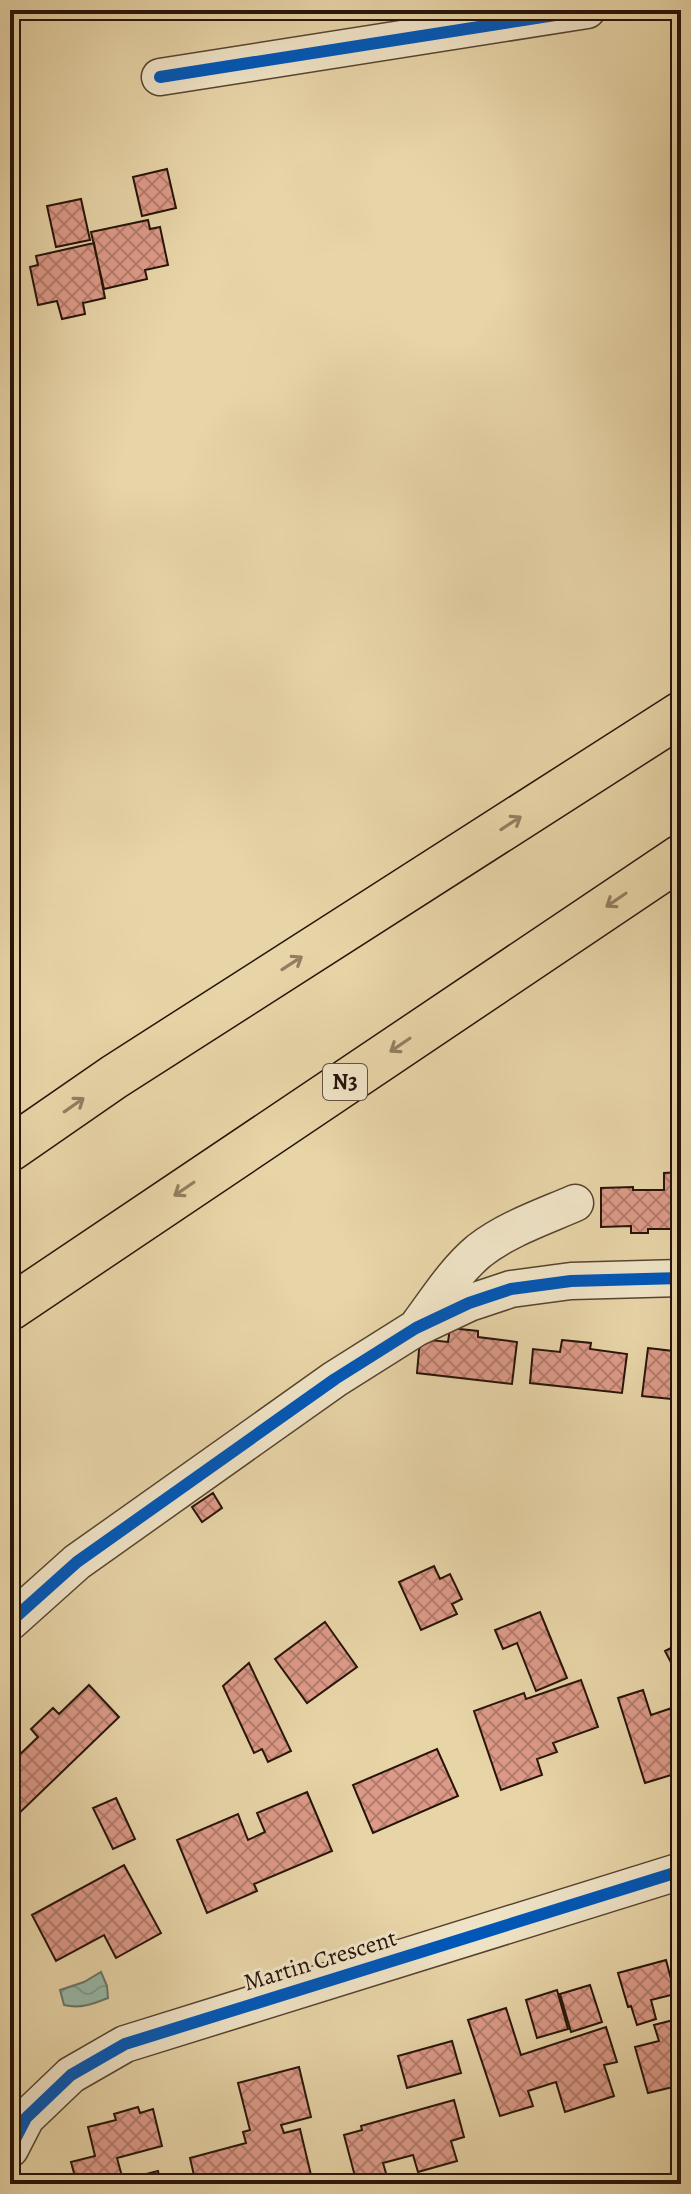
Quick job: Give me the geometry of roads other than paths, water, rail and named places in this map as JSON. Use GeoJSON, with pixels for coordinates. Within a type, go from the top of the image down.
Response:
{"type":"FeatureCollection","features":[{"type":"Feature","properties":{"kind":"highway"},"geometry":{"type":"LineString","coordinates":[[10,1149],[114,1077],[681,714]]}},
{"type":"Feature","properties":{"kind":"highway","name":"N3"},"geometry":{"type":"LineString","coordinates":[[10,1308],[681,857]]}},
{"type":"Feature","properties":{"kind":"street"},"geometry":{"type":"LineString","coordinates":[[160,77],[486,18],[587,10]]}},
{"type":"Feature","properties":{"kind":"street"},"geometry":{"type":"LineString","coordinates":[[416,1328],[479,1251],[521,1226],[575,1203]]}},
{"type":"Feature","properties":{"kind":"street"},"geometry":{"type":"LineString","coordinates":[[10,1622],[77,1562],[335,1379],[416,1328],[469,1303],[511,1289],[571,1281],[681,1278]]}},
{"type":"Feature","properties":{"kind":"street","name":"Martin Crescent"},"geometry":{"type":"LineString","coordinates":[[10,2149],[26,2118],[71,2075],[125,2044],[681,1871]]}},
{"type":"Feature","properties":{"kind":"water"},"geometry":{"type":"Polygon","coordinates":[[[101,1972],[108,1998],[81,2006],[64,2005],[60,1990],[101,1972]]]}}]}
